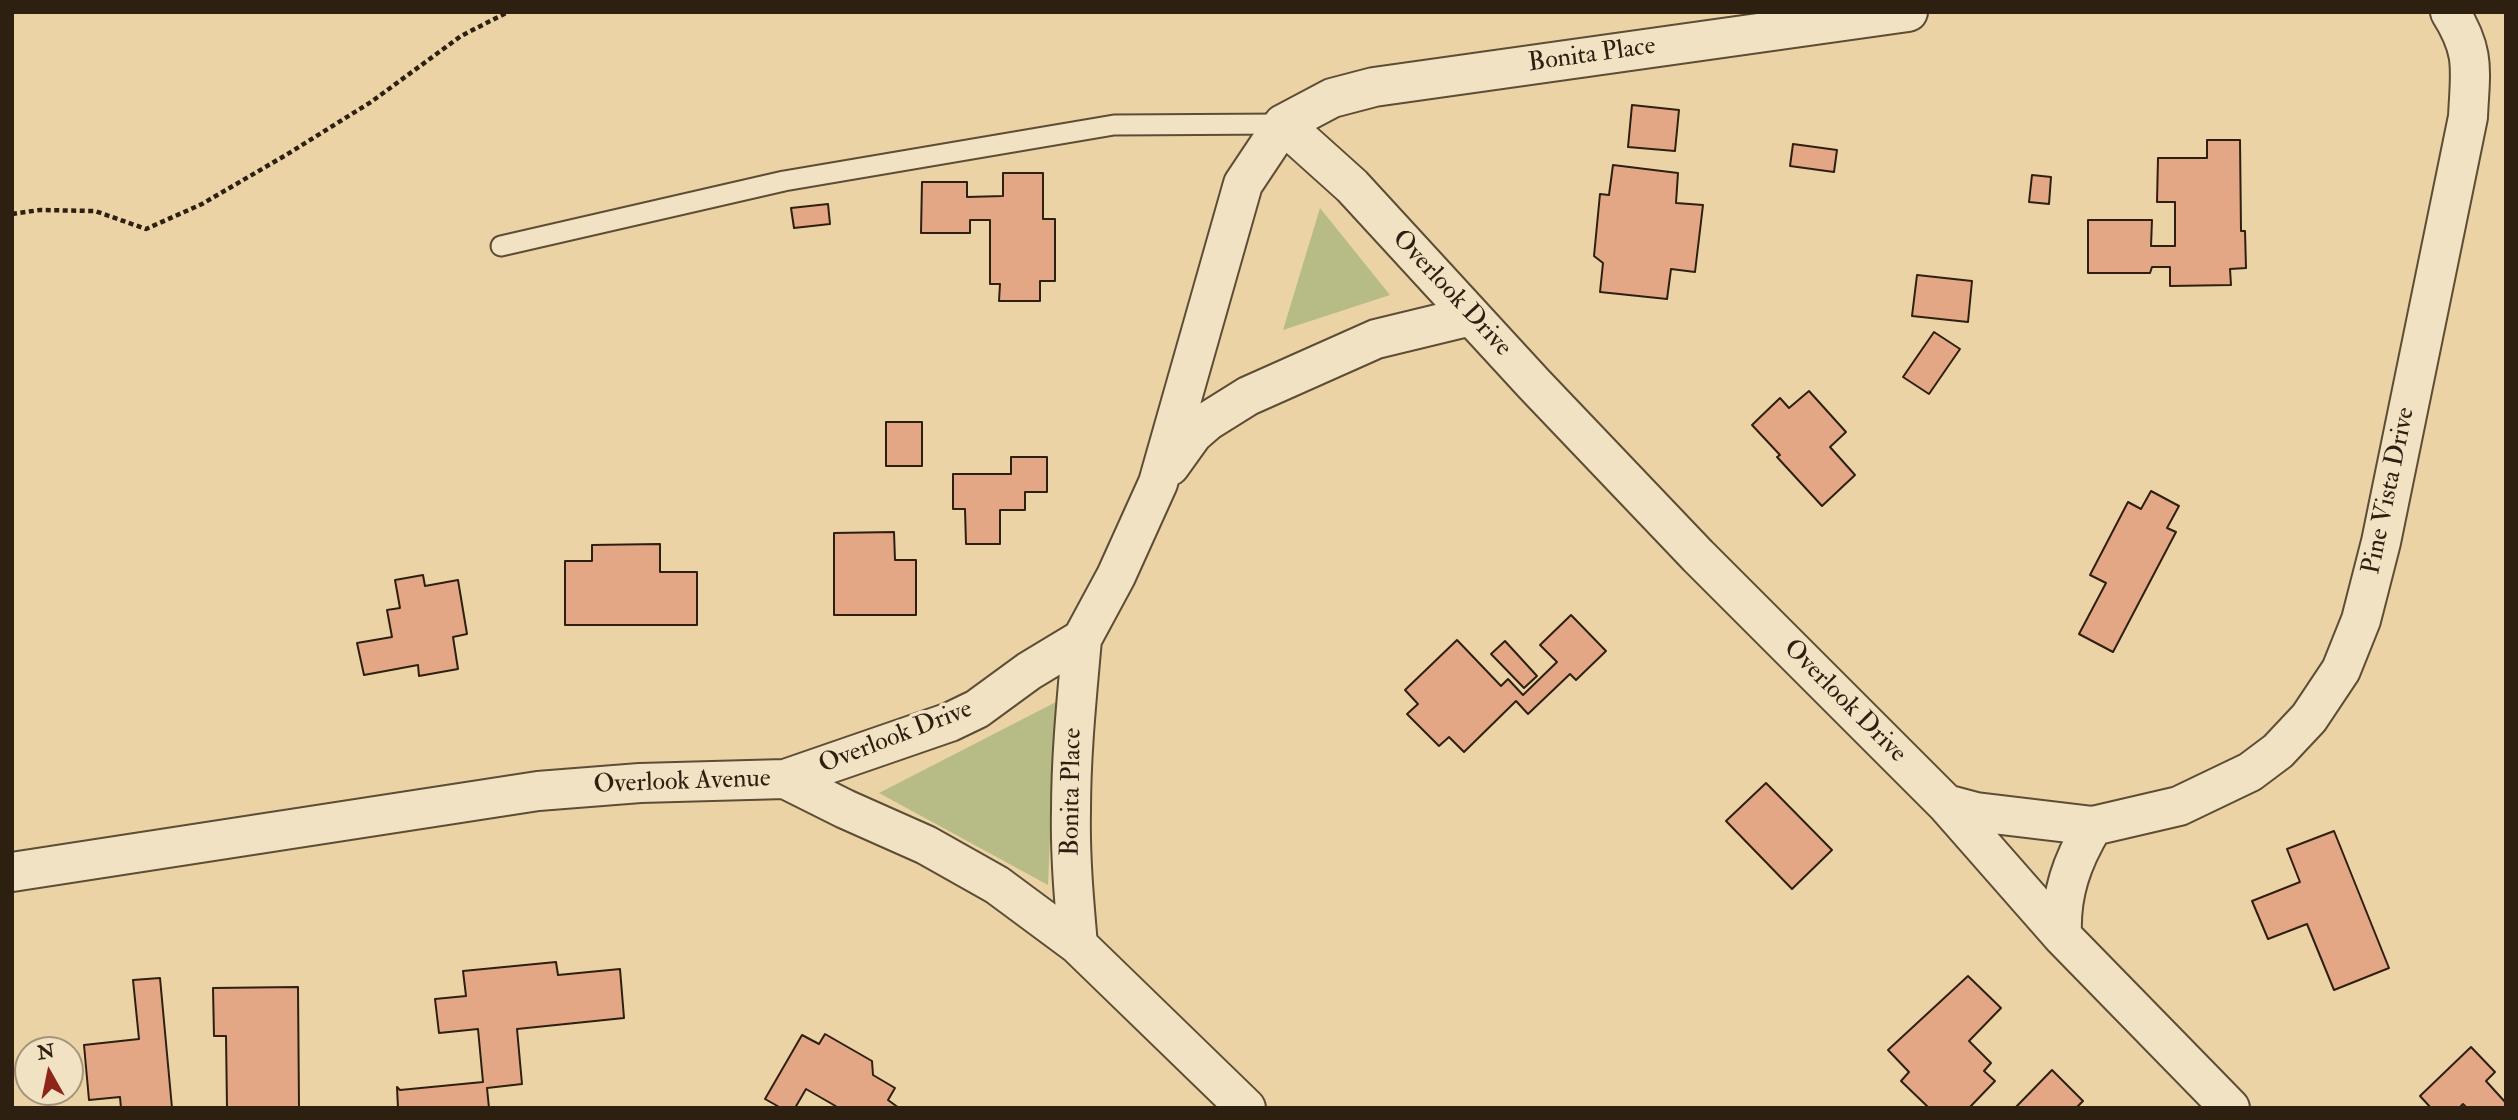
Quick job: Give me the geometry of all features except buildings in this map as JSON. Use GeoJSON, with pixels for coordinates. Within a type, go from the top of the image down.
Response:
{"type":"FeatureCollection","features":[{"type":"Feature","properties":{"kind":"street","name":"Bonita Place"},"geometry":{"type":"LineString","coordinates":[[1283,124],[1332,98],[1374,87],[1908,12]]}},
{"type":"Feature","properties":{"kind":"street","name":"Pine Vista Drive"},"geometry":{"type":"LineString","coordinates":[[1946,804],[1976,812],[2093,826],[2179,806],[2250,772],[2278,751],[2309,718],[2341,670],[2361,620],[2381,542],[2468,117],[2470,58],[2464,34],[2450,12]]}},
{"type":"Feature","properties":{"kind":"street","name":"Overlook Drive"},"geometry":{"type":"LineString","coordinates":[[1283,124],[1352,186],[1698,556],[1946,804],[2062,936],[2230,1108]]}},
{"type":"Feature","properties":{"kind":"street"},"geometry":{"type":"LineString","coordinates":[[1082,639],[1116,576],[1158,483],[1243,184],[1283,124]]}},
{"type":"Feature","properties":{"kind":"street"},"geometry":{"type":"LineString","coordinates":[[1158,483],[1193,434],[1208,421],[1248,396],[1376,339],[1471,316]]}},
{"type":"Feature","properties":{"kind":"street","name":"Bonita Place"},"geometry":{"type":"LineString","coordinates":[[1078,945],[1070,811],[1073,735],[1082,639]]}},
{"type":"Feature","properties":{"kind":"street","name":"Overlook Drive"},"geometry":{"type":"LineString","coordinates":[[785,779],[950,722],[977,709],[1029,671],[1082,639]]}},
{"type":"Feature","properties":{"kind":"street","name":"Overlook Avenue"},"geometry":{"type":"LineString","coordinates":[[12,872],[538,791],[640,783],[785,779],[926,845],[997,885],[1078,945],[1246,1108]]}},
{"type":"Feature","properties":{"kind":"street"},"geometry":{"type":"LineString","coordinates":[[2062,936],[2066,883],[2078,850],[2093,826]]}},
{"type":"Feature","properties":{"kind":"lane"},"geometry":{"type":"LineString","coordinates":[[501,246],[784,181],[1114,125],[1283,124]]}},
{"type":"Feature","properties":{"kind":"path"},"geometry":{"type":"LineString","coordinates":[[12,214],[40,210],[95,211],[146,229],[202,204],[286,155],[371,102],[461,36],[508,12]]}},
{"type":"Feature","properties":{"kind":"green space"},"geometry":{"type":"Polygon","coordinates":[[[1320,208],[1390,295],[1283,330],[1320,208]]]}},
{"type":"Feature","properties":{"kind":"green space"},"geometry":{"type":"Polygon","coordinates":[[[1056,702],[1048,885],[879,793],[1056,702]]]}}]}
